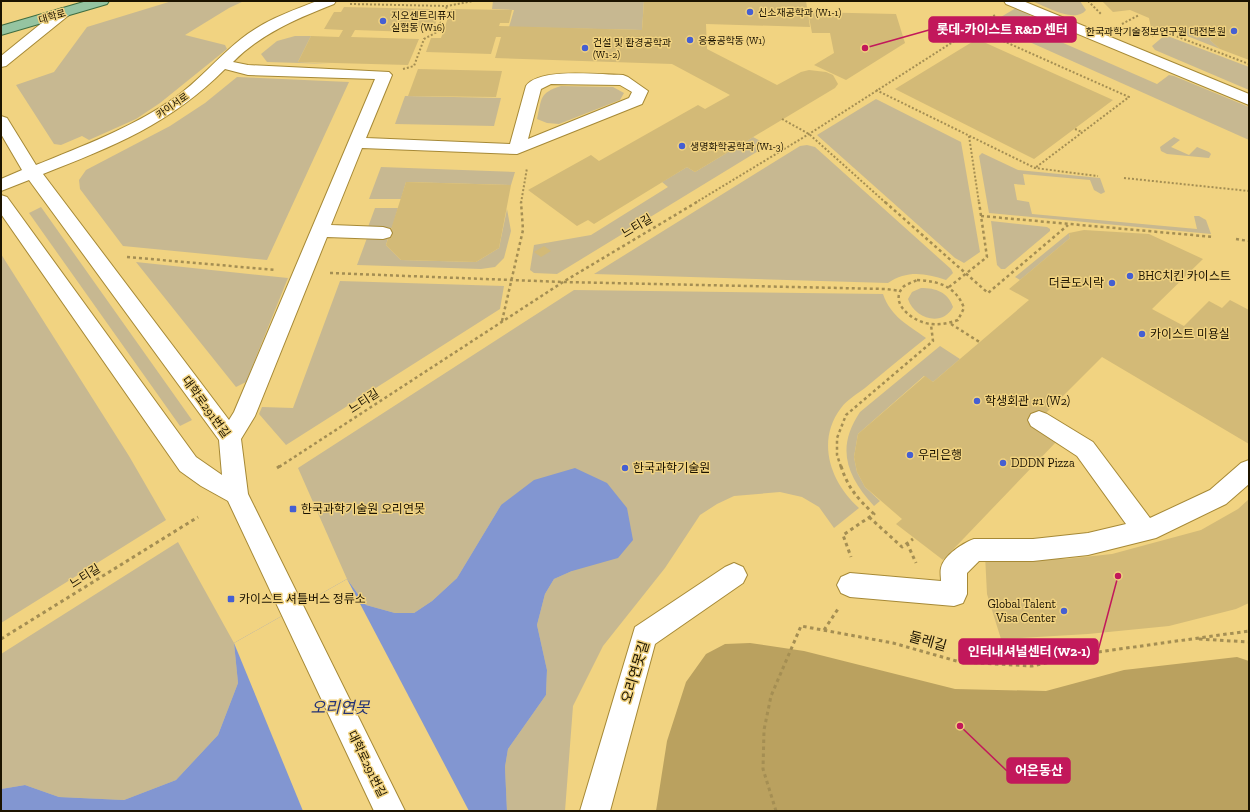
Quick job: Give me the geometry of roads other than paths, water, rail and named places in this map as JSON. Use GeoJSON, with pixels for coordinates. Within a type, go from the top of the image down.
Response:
{"type":"FeatureCollection","features":[{"type":"Feature","properties":{"kind":"main road","name":"대학로"},"geometry":{"type":"LineString","coordinates":[[1,31],[102,1]]}},
{"type":"Feature","properties":{"kind":"street","name":"카이서로"},"geometry":{"type":"LineString","coordinates":[[1,185],[94,148],[141,126],[180,102],[253,37],[283,20],[329,1]]}},
{"type":"Feature","properties":{"kind":"street"},"geometry":{"type":"LineString","coordinates":[[1010,1],[1249,100]]}},
{"type":"Feature","properties":{"kind":"street"},"geometry":{"type":"LineString","coordinates":[[1,63],[64,12]]}},
{"type":"Feature","properties":{"kind":"street"},"geometry":{"type":"LineString","coordinates":[[222,64],[248,70],[384,74],[244,416],[230,438]]}},
{"type":"Feature","properties":{"kind":"street"},"geometry":{"type":"LineString","coordinates":[[356,143],[517,149],[636,101],[640,90],[623,80],[549,78],[534,86],[517,149]]}},
{"type":"Feature","properties":{"kind":"street","name":"대학로291번길"},"geometry":{"type":"LineString","coordinates":[[1,121],[32,172],[230,438],[236,494],[390,811]]}},
{"type":"Feature","properties":{"kind":"street"},"geometry":{"type":"LineString","coordinates":[[1,200],[188,464],[208,479],[236,494]]}},
{"type":"Feature","properties":{"kind":"street"},"geometry":{"type":"LineString","coordinates":[[320,231],[383,233]]}},
{"type":"Feature","properties":{"kind":"street"},"geometry":{"type":"LineString","coordinates":[[1039,420],[1085,449],[1144,530]]}},
{"type":"Feature","properties":{"kind":"street"},"geometry":{"type":"LineString","coordinates":[[850,585],[954,594],[954,568],[974,550],[1033,550],[1080,545],[1156,527],[1218,497],[1249,470]]}},
{"type":"Feature","properties":{"kind":"street","name":"오리연못길"},"geometry":{"type":"LineString","coordinates":[[595,811],[644,636],[734,575]]}},
{"type":"Feature","properties":{"kind":"water","name":"오리연못"},"geometry":{"type":"Polygon","coordinates":[[[575,468],[607,483],[627,508],[633,540],[618,558],[572,571],[554,579],[545,594],[537,625],[547,670],[546,695],[508,749],[505,767],[507,811],[1,811],[1,789],[25,785],[59,797],[124,800],[176,780],[218,735],[238,683],[234,643],[347,579],[366,605],[395,613],[414,613],[432,601],[457,578],[501,505],[534,480],[575,468]]]}},
{"type":"Feature","properties":{"kind":"place","name":"신소재공학과 (W1-1)"},"geometry":{"type":"Point","coordinates":[750,12]}},
{"type":"Feature","properties":{"kind":"place","name":"지오센트리퓨지 실험동 (W16)"},"geometry":{"type":"Point","coordinates":[383,21]}},
{"type":"Feature","properties":{"kind":"place","name":"한국과학기술정보연구원 대전본원"},"geometry":{"type":"Point","coordinates":[1234,31]}},
{"type":"Feature","properties":{"kind":"place","name":"응용공학동 (W1)"},"geometry":{"type":"Point","coordinates":[690,40]}},
{"type":"Feature","properties":{"kind":"place","name":"건설 및 환경공학과 (W1-2)"},"geometry":{"type":"Point","coordinates":[585,48]}},
{"type":"Feature","properties":{"kind":"place","name":"롯데-카이스트 R&D 센터"},"geometry":{"type":"Point","coordinates":[865,48]}},
{"type":"Feature","properties":{"kind":"place","name":"생명화학공학과 (W1-3)"},"geometry":{"type":"Point","coordinates":[682,146]}},
{"type":"Feature","properties":{"kind":"place","name":"BHC치킨 카이스트"},"geometry":{"type":"Point","coordinates":[1130,276]}},
{"type":"Feature","properties":{"kind":"place","name":"더큰도시락"},"geometry":{"type":"Point","coordinates":[1112,283]}},
{"type":"Feature","properties":{"kind":"place","name":"카이스트 미용실"},"geometry":{"type":"Point","coordinates":[1142,334]}},
{"type":"Feature","properties":{"kind":"place","name":"학생회관 #1 (W2)"},"geometry":{"type":"Point","coordinates":[977,401]}},
{"type":"Feature","properties":{"kind":"place","name":"우리은행"},"geometry":{"type":"Point","coordinates":[910,455]}},
{"type":"Feature","properties":{"kind":"place","name":"DDDN Pizza"},"geometry":{"type":"Point","coordinates":[1003,463]}},
{"type":"Feature","properties":{"kind":"place","name":"한국과학기술원"},"geometry":{"type":"Point","coordinates":[625,468]}},
{"type":"Feature","properties":{"kind":"place","name":"한국과학기술원 오리연못"},"geometry":{"type":"Point","coordinates":[293,509]}},
{"type":"Feature","properties":{"kind":"place","name":"인터내셔널센터 (W2-1)"},"geometry":{"type":"Point","coordinates":[1118,576]}},
{"type":"Feature","properties":{"kind":"place","name":"카이스트 셔틀버스 정류소"},"geometry":{"type":"Point","coordinates":[231,599]}},
{"type":"Feature","properties":{"kind":"place","name":"Global Talent Visa Center"},"geometry":{"type":"Point","coordinates":[1064,611]}},
{"type":"Feature","properties":{"kind":"place","name":"어은동산"},"geometry":{"type":"Point","coordinates":[960,726]}}]}
